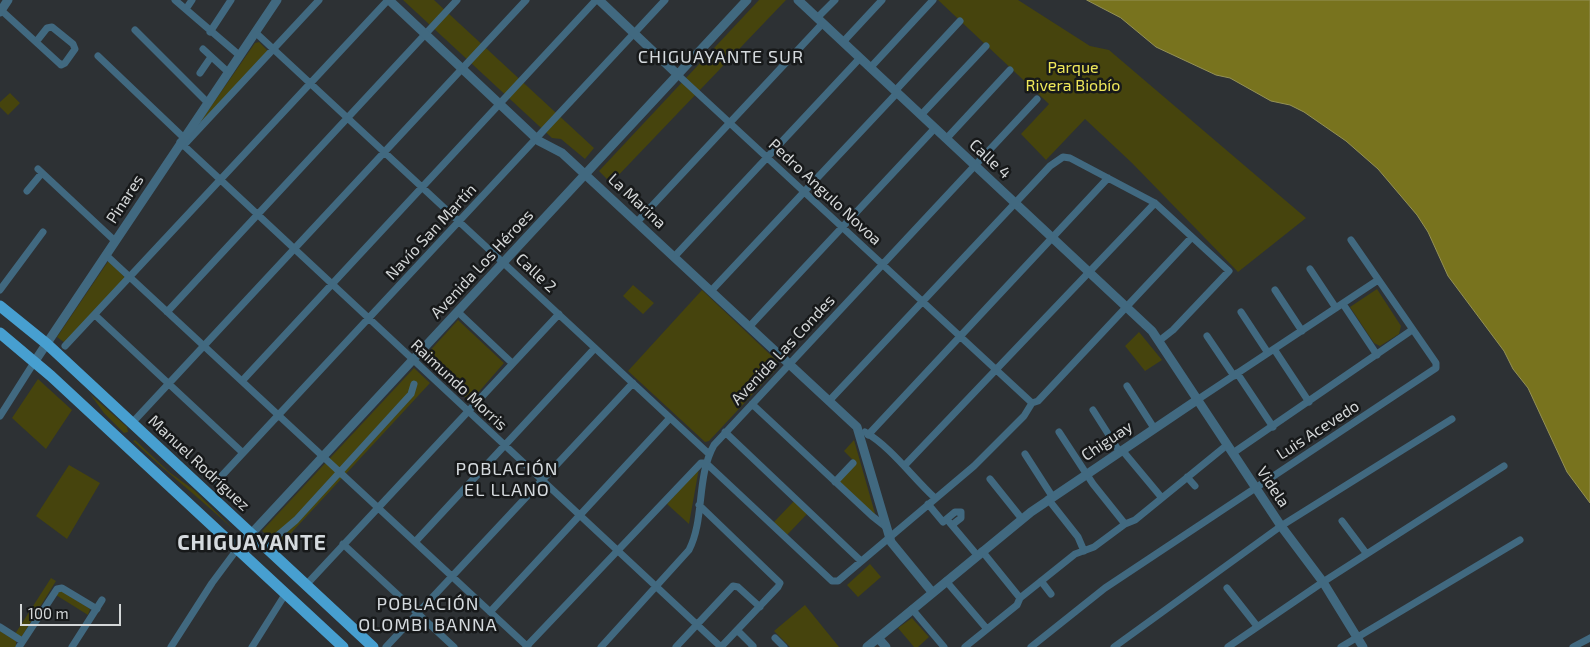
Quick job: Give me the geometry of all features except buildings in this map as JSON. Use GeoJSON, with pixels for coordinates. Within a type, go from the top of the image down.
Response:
{"type":"FeatureCollection","features":[{"type":"Feature","properties":{"kind":"main road","name":"Manuel Rodríguez"},"geometry":{"type":"LineString","coordinates":[[0,306],[47,344],[373,647]]}},
{"type":"Feature","properties":{"kind":"main road"},"geometry":{"type":"LineString","coordinates":[[0,333],[35,361],[343,647]]}},
{"type":"Feature","properties":{"kind":"main road"},"geometry":{"type":"LineString","coordinates":[[123,442],[133,435],[146,436]]}},
{"type":"Feature","properties":{"kind":"street"},"geometry":{"type":"LineString","coordinates":[[8,0],[0,11],[61,65],[66,63],[75,49],[73,44],[52,27],[47,28],[36,42]]}},
{"type":"Feature","properties":{"kind":"street"},"geometry":{"type":"LineString","coordinates":[[176,0],[239,56]]}},
{"type":"Feature","properties":{"kind":"street"},"geometry":{"type":"LineString","coordinates":[[186,9],[192,0]]}},
{"type":"Feature","properties":{"kind":"street"},"geometry":{"type":"LineString","coordinates":[[210,32],[231,0]]}},
{"type":"Feature","properties":{"kind":"street","name":"Pinares"},"geometry":{"type":"LineString","coordinates":[[0,416],[207,102],[277,0]]}},
{"type":"Feature","properties":{"kind":"street"},"geometry":{"type":"LineString","coordinates":[[182,142],[274,49],[318,0]]}},
{"type":"Feature","properties":{"kind":"street"},"geometry":{"type":"LineString","coordinates":[[66,346],[388,0]]}},
{"type":"Feature","properties":{"kind":"street","name":"La Marina"},"geometry":{"type":"LineString","coordinates":[[388,0],[536,139],[560,150],[829,402],[864,433],[906,465],[910,475],[935,498]]}},
{"type":"Feature","properties":{"kind":"street"},"geometry":{"type":"LineString","coordinates":[[168,312],[457,0]]}},
{"type":"Feature","properties":{"kind":"street"},"geometry":{"type":"LineString","coordinates":[[132,424],[526,0]]}},
{"type":"Feature","properties":{"kind":"street"},"geometry":{"type":"LineString","coordinates":[[242,380],[597,0]]}},
{"type":"Feature","properties":{"kind":"street","name":"Pedro Angulo Novoa"},"geometry":{"type":"LineString","coordinates":[[597,0],[996,372],[1032,403]]}},
{"type":"Feature","properties":{"kind":"street","name":"Navío San Martín"},"geometry":{"type":"LineString","coordinates":[[216,482],[665,0]]}},
{"type":"Feature","properties":{"kind":"street","name":"Avenida Los Héroes"},"geometry":{"type":"LineString","coordinates":[[238,548],[747,0]]}},
{"type":"Feature","properties":{"kind":"street","name":"Calle 4"},"geometry":{"type":"LineString","coordinates":[[798,0],[1090,272],[1159,341]]}},
{"type":"Feature","properties":{"kind":"street"},"geometry":{"type":"LineString","coordinates":[[637,222],[730,123],[820,21],[835,0]]}},
{"type":"Feature","properties":{"kind":"street"},"geometry":{"type":"LineString","coordinates":[[843,42],[882,0]]}},
{"type":"Feature","properties":{"kind":"street"},"geometry":{"type":"LineString","coordinates":[[870,68],[933,0]]}},
{"type":"Feature","properties":{"kind":"street"},"geometry":{"type":"LineString","coordinates":[[711,291],[960,21]]}},
{"type":"Feature","properties":{"kind":"street"},"geometry":{"type":"LineString","coordinates":[[135,30],[207,102]]}},
{"type":"Feature","properties":{"kind":"street","name":"Calle 2"},"geometry":{"type":"LineString","coordinates":[[255,32],[709,454]]}},
{"type":"Feature","properties":{"kind":"street"},"geometry":{"type":"LineString","coordinates":[[921,115],[986,46]]}},
{"type":"Feature","properties":{"kind":"street"},"geometry":{"type":"LineString","coordinates":[[202,49],[228,72]]}},
{"type":"Feature","properties":{"kind":"street","name":"Raimundo Morris"},"geometry":{"type":"LineString","coordinates":[[98,56],[220,180],[721,647]]}},
{"type":"Feature","properties":{"kind":"street"},"geometry":{"type":"LineString","coordinates":[[200,73],[212,57]]}},
{"type":"Feature","properties":{"kind":"street"},"geometry":{"type":"LineString","coordinates":[[674,257],[860,58]]}},
{"type":"Feature","properties":{"kind":"street"},"geometry":{"type":"LineString","coordinates":[[946,139],[1010,70]]}},
{"type":"Feature","properties":{"kind":"street","name":"Avenida Las Condes"},"geometry":{"type":"LineString","coordinates":[[601,647],[691,546],[706,463],[709,454],[725,432],[1037,100]]}},
{"type":"Feature","properties":{"kind":"street"},"geometry":{"type":"LineString","coordinates":[[749,327],[934,128]]}},
{"type":"Feature","properties":{"kind":"street"},"geometry":{"type":"LineString","coordinates":[[829,402],[1059,158],[1068,157],[1155,203],[1228,271],[1173,330],[1159,341]]}},
{"type":"Feature","properties":{"kind":"street"},"geometry":{"type":"LineString","coordinates":[[27,191],[40,171],[115,241]]}},
{"type":"Feature","properties":{"kind":"street"},"geometry":{"type":"LineString","coordinates":[[932,592],[889,537],[864,433],[959,337],[1108,178]]}},
{"type":"Feature","properties":{"kind":"street"},"geometry":{"type":"LineString","coordinates":[[906,465],[1155,203]]}},
{"type":"Feature","properties":{"kind":"street"},"geometry":{"type":"LineString","coordinates":[[0,290],[43,232]]}},
{"type":"Feature","properties":{"kind":"street"},"geometry":{"type":"LineString","coordinates":[[106,255],[527,647],[696,466],[706,463],[835,582],[980,461],[1024,416],[1032,403],[1038,402],[1192,237]]}},
{"type":"Feature","properties":{"kind":"street","name":"Luis Acevedo"},"geometry":{"type":"LineString","coordinates":[[1031,647],[1105,588],[1436,368],[1436,363],[1351,240]]}},
{"type":"Feature","properties":{"kind":"street"},"geometry":{"type":"LineString","coordinates":[[1310,269],[1336,308]]}},
{"type":"Feature","properties":{"kind":"street","name":"Chiguay"},"geometry":{"type":"LineString","coordinates":[[867,647],[932,592],[1050,498],[1378,280]]}},
{"type":"Feature","properties":{"kind":"street"},"geometry":{"type":"LineString","coordinates":[[1275,290],[1302,331]]}},
{"type":"Feature","properties":{"kind":"street"},"geometry":{"type":"LineString","coordinates":[[1343,304],[1377,355]]}},
{"type":"Feature","properties":{"kind":"street"},"geometry":{"type":"LineString","coordinates":[[458,312],[512,363]]}},
{"type":"Feature","properties":{"kind":"street"},"geometry":{"type":"LineString","coordinates":[[1241,312],[1308,402]]}},
{"type":"Feature","properties":{"kind":"street"},"geometry":{"type":"LineString","coordinates":[[95,314],[244,453]]}},
{"type":"Feature","properties":{"kind":"street"},"geometry":{"type":"LineString","coordinates":[[306,584],[559,314]]}},
{"type":"Feature","properties":{"kind":"street"},"geometry":{"type":"LineString","coordinates":[[1233,454],[1412,330]]}},
{"type":"Feature","properties":{"kind":"street"},"geometry":{"type":"LineString","coordinates":[[1207,336],[1273,426]]}},
{"type":"Feature","properties":{"kind":"street","name":"Videla"},"geometry":{"type":"LineString","coordinates":[[1159,341],[1281,526],[1323,582],[1363,647]]}},
{"type":"Feature","properties":{"kind":"street"},"geometry":{"type":"LineString","coordinates":[[415,542],[596,348]]}},
{"type":"Feature","properties":{"kind":"street"},"geometry":{"type":"LineString","coordinates":[[386,647],[633,383]]}},
{"type":"Feature","properties":{"kind":"street"},"geometry":{"type":"LineString","coordinates":[[276,538],[340,472],[411,394],[414,384]]}},
{"type":"Feature","properties":{"kind":"street"},"geometry":{"type":"LineString","coordinates":[[1127,386],[1154,428]]}},
{"type":"Feature","properties":{"kind":"street"},"geometry":{"type":"LineString","coordinates":[[752,404],[886,527]]}},
{"type":"Feature","properties":{"kind":"street"},"geometry":{"type":"LineString","coordinates":[[1093,410],[1121,450],[1162,498]]}},
{"type":"Feature","properties":{"kind":"street"},"geometry":{"type":"LineString","coordinates":[[490,612],[670,418]]}},
{"type":"Feature","properties":{"kind":"street"},"geometry":{"type":"LineString","coordinates":[[1114,647],[1281,526],[1452,419]]}},
{"type":"Feature","properties":{"kind":"street"},"geometry":{"type":"LineString","coordinates":[[725,432],[861,561]]}},
{"type":"Feature","properties":{"kind":"street"},"geometry":{"type":"LineString","coordinates":[[1059,432],[1086,474],[1125,524]]}},
{"type":"Feature","properties":{"kind":"street"},"geometry":{"type":"LineString","coordinates":[[965,647],[1018,604],[1020,598],[1073,556],[1094,547],[1125,524],[1135,520],[1227,445]]}},
{"type":"Feature","properties":{"kind":"street"},"geometry":{"type":"LineString","coordinates":[[1026,454],[1050,498],[1078,537],[1084,551]]}},
{"type":"Feature","properties":{"kind":"street"},"geometry":{"type":"LineString","coordinates":[[835,482],[853,463]]}},
{"type":"Feature","properties":{"kind":"street"},"geometry":{"type":"LineString","coordinates":[[1228,647],[1366,553],[1504,466]]}},
{"type":"Feature","properties":{"kind":"street"},"geometry":{"type":"LineString","coordinates":[[1188,477],[1195,486]]}},
{"type":"Feature","properties":{"kind":"street"},"geometry":{"type":"LineString","coordinates":[[990,479],[1022,519]]}},
{"type":"Feature","properties":{"kind":"street"},"geometry":{"type":"LineString","coordinates":[[928,504],[942,522],[957,511],[960,512],[961,518],[952,525]]}},
{"type":"Feature","properties":{"kind":"street"},"geometry":{"type":"LineString","coordinates":[[699,505],[780,584],[721,647]]}},
{"type":"Feature","properties":{"kind":"street"},"geometry":{"type":"LineString","coordinates":[[947,518],[1020,598]]}},
{"type":"Feature","properties":{"kind":"street"},"geometry":{"type":"LineString","coordinates":[[1342,521],[1366,553]]}},
{"type":"Feature","properties":{"kind":"street"},"geometry":{"type":"LineString","coordinates":[[1341,647],[1520,540]]}},
{"type":"Feature","properties":{"kind":"street"},"geometry":{"type":"LineString","coordinates":[[343,544],[454,647]]}},
{"type":"Feature","properties":{"kind":"street"},"geometry":{"type":"LineString","coordinates":[[171,647],[220,571],[238,548]]}},
{"type":"Feature","properties":{"kind":"street"},"geometry":{"type":"LineString","coordinates":[[946,581],[987,629]]}},
{"type":"Feature","properties":{"kind":"street"},"geometry":{"type":"LineString","coordinates":[[1041,581],[1052,594]]}},
{"type":"Feature","properties":{"kind":"street"},"geometry":{"type":"LineString","coordinates":[[676,647],[733,586],[738,587],[760,607]]}},
{"type":"Feature","properties":{"kind":"street"},"geometry":{"type":"LineString","coordinates":[[0,627],[20,644],[57,589],[62,588],[96,608]]}},
{"type":"Feature","properties":{"kind":"street"},"geometry":{"type":"LineString","coordinates":[[1227,588],[1258,626]]}},
{"type":"Feature","properties":{"kind":"street"},"geometry":{"type":"LineString","coordinates":[[252,647],[286,593]]}},
{"type":"Feature","properties":{"kind":"street"},"geometry":{"type":"LineString","coordinates":[[72,647],[102,600]]}},
{"type":"Feature","properties":{"kind":"street"},"geometry":{"type":"LineString","coordinates":[[912,609],[944,647]]}},
{"type":"Feature","properties":{"kind":"street"},"geometry":{"type":"LineString","coordinates":[[737,630],[752,646]]}},
{"type":"Feature","properties":{"kind":"street"},"geometry":{"type":"LineString","coordinates":[[775,638],[784,647]]}},
{"type":"Feature","properties":{"kind":"street"},"geometry":{"type":"LineString","coordinates":[[878,638],[886,647]]}},
{"type":"Feature","properties":{"kind":"street"},"geometry":{"type":"LineString","coordinates":[[1573,647],[1590,638]]}},
{"type":"Feature","properties":{"kind":"green space"},"geometry":{"type":"Polygon","coordinates":[[[403,0],[434,0],[594,148],[585,159],[561,139],[552,138],[403,0]]]}},
{"type":"Feature","properties":{"kind":"green space"},"geometry":{"type":"Polygon","coordinates":[[[759,0],[786,0],[611,183],[599,171],[759,0]]]}},
{"type":"Feature","properties":{"kind":"green space","name":"Parque Rivera Biobío"},"geometry":{"type":"Polygon","coordinates":[[[938,0],[1018,0],[1090,46],[1109,50],[1306,218],[1238,272],[1132,163],[1085,119],[1046,160],[1021,134],[1049,104],[938,0]]]}},
{"type":"Feature","properties":{"kind":"green space"},"geometry":{"type":"Polygon","coordinates":[[[259,42],[268,51],[194,131],[255,43],[259,42]]]}},
{"type":"Feature","properties":{"kind":"green space"},"geometry":{"type":"Polygon","coordinates":[[[10,93],[20,103],[8,115],[0,107],[0,102],[10,93]]]}},
{"type":"Feature","properties":{"kind":"green space"},"geometry":{"type":"Polygon","coordinates":[[[109,260],[125,278],[65,343],[57,337],[109,260]]]}},
{"type":"Feature","properties":{"kind":"green space"},"geometry":{"type":"Polygon","coordinates":[[[633,285],[654,303],[643,314],[623,296],[633,285]]]}},
{"type":"Feature","properties":{"kind":"green space"},"geometry":{"type":"Polygon","coordinates":[[[1377,289],[1401,326],[1399,334],[1380,346],[1374,343],[1350,307],[1377,289]]]}},
{"type":"Feature","properties":{"kind":"green space"},"geometry":{"type":"Polygon","coordinates":[[[702,290],[778,362],[778,367],[709,441],[705,442],[628,371],[702,290]]]}},
{"type":"Feature","properties":{"kind":"green space"},"geometry":{"type":"Polygon","coordinates":[[[458,320],[504,363],[470,402],[426,361],[426,355],[458,320]]]}},
{"type":"Feature","properties":{"kind":"green space"},"geometry":{"type":"Polygon","coordinates":[[[1139,332],[1162,360],[1145,371],[1125,346],[1139,332]]]}},
{"type":"Feature","properties":{"kind":"green space"},"geometry":{"type":"Polygon","coordinates":[[[414,368],[430,383],[280,545],[262,531],[414,368]]]}},
{"type":"Feature","properties":{"kind":"green space"},"geometry":{"type":"Polygon","coordinates":[[[38,379],[72,410],[46,449],[12,418],[38,379]]]}},
{"type":"Feature","properties":{"kind":"green space"},"geometry":{"type":"Polygon","coordinates":[[[90,394],[127,427],[128,432],[124,433],[104,413],[90,394]]]}},
{"type":"Feature","properties":{"kind":"green space"},"geometry":{"type":"Polygon","coordinates":[[[135,440],[169,472],[194,490],[235,531],[158,464],[133,441],[135,440]]]}},
{"type":"Feature","properties":{"kind":"green space"},"geometry":{"type":"Polygon","coordinates":[[[854,440],[876,517],[838,481],[856,463],[844,451],[854,440]]]}},
{"type":"Feature","properties":{"kind":"green space"},"geometry":{"type":"Polygon","coordinates":[[[69,465],[100,483],[67,539],[36,516],[69,465]]]}},
{"type":"Feature","properties":{"kind":"green space"},"geometry":{"type":"Polygon","coordinates":[[[699,468],[689,524],[667,504],[699,468]]]}},
{"type":"Feature","properties":{"kind":"green space"},"geometry":{"type":"Polygon","coordinates":[[[794,501],[807,514],[787,535],[774,522],[794,501]]]}},
{"type":"Feature","properties":{"kind":"green space"},"geometry":{"type":"Polygon","coordinates":[[[870,564],[881,577],[858,597],[847,585],[870,564]]]}},
{"type":"Feature","properties":{"kind":"green space"},"geometry":{"type":"Polygon","coordinates":[[[51,578],[56,581],[22,636],[18,636],[15,634],[51,578]]]}},
{"type":"Feature","properties":{"kind":"green space"},"geometry":{"type":"Polygon","coordinates":[[[61,590],[90,609],[88,615],[56,595],[61,590]]]}},
{"type":"Feature","properties":{"kind":"green space"},"geometry":{"type":"Polygon","coordinates":[[[805,605],[839,647],[790,647],[774,631],[805,605]]]}},
{"type":"Feature","properties":{"kind":"green space"},"geometry":{"type":"Polygon","coordinates":[[[912,618],[929,637],[918,647],[914,647],[898,628],[912,618]]]}},
{"type":"Feature","properties":{"kind":"green space"},"geometry":{"type":"Polygon","coordinates":[[[0,631],[16,641],[16,647],[0,647],[0,631]]]}},
{"type":"Feature","properties":{"kind":"shaded area"},"geometry":{"type":"Polygon","coordinates":[[[1087,0],[1590,0],[1590,503],[1567,472],[1528,388],[1513,369],[1504,351],[1448,276],[1428,232],[1417,215],[1378,169],[1346,141],[1304,112],[1290,105],[1271,101],[1230,78],[1216,75],[1156,47],[1121,18],[1087,0]]]}},
{"type":"Feature","properties":{"kind":"district","name":"CHIGUAYANTE SUR"},"geometry":{"type":"Point","coordinates":[721,57]}},
{"type":"Feature","properties":{"kind":"district","name":"POBLACIÓN EL LLANO"},"geometry":{"type":"Point","coordinates":[507,479]}},
{"type":"Feature","properties":{"kind":"district","name":"CHIGUAYANTE"},"geometry":{"type":"Point","coordinates":[252,543]}},
{"type":"Feature","properties":{"kind":"district","name":"POBLACIÓN OLOMBI BANNA"},"geometry":{"type":"Point","coordinates":[428,614]}}]}
